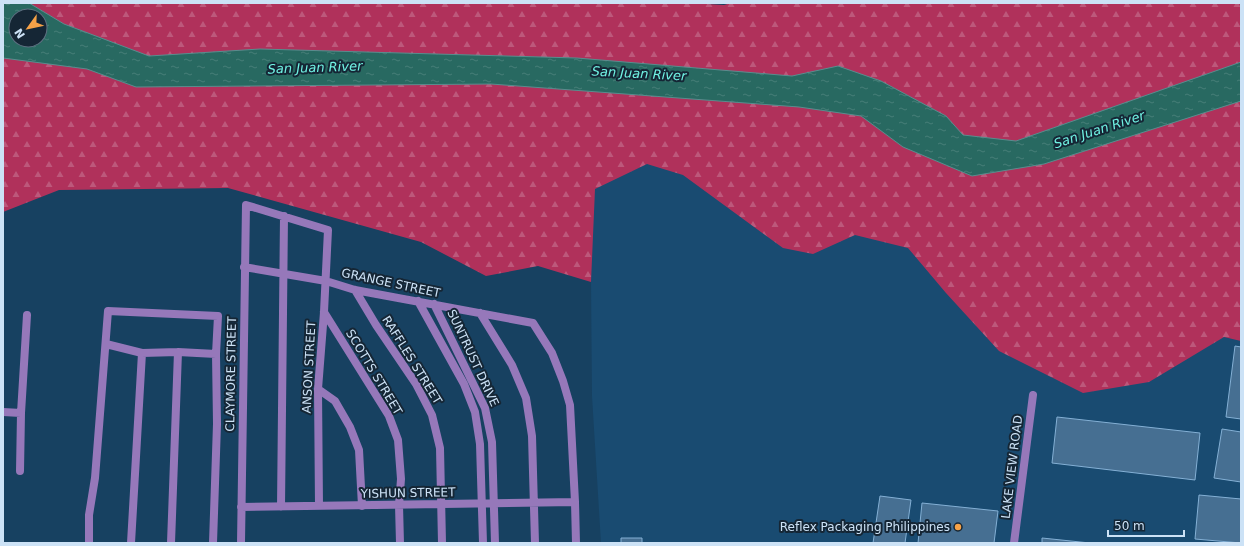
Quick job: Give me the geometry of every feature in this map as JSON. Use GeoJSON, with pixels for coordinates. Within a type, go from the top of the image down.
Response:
{"type":"FeatureCollection","features":[{"type":"Feature","properties":{"kind":"street","name":"CLAYMORE STREET"},"geometry":{"type":"LineString","coordinates":[[241,543],[246,205],[284,216]]}},
{"type":"Feature","properties":{"kind":"street","name":"ANSON STREET"},"geometry":{"type":"LineString","coordinates":[[284,216],[328,230],[326,281],[318,389],[319,506]]}},
{"type":"Feature","properties":{"kind":"street"},"geometry":{"type":"LineString","coordinates":[[281,507],[284,216]]}},
{"type":"Feature","properties":{"kind":"street","name":"GRANGE STREET"},"geometry":{"type":"LineString","coordinates":[[244,267],[326,281],[355,290],[534,323],[552,353],[563,381],[570,405],[575,502]]}},
{"type":"Feature","properties":{"kind":"street","name":"RAFFLES STREET"},"geometry":{"type":"LineString","coordinates":[[355,290],[380,332],[416,384],[432,415],[440,448],[442,543]]}},
{"type":"Feature","properties":{"kind":"street","name":"SUNTRUST DRIVE"},"geometry":{"type":"LineString","coordinates":[[418,301],[464,384],[475,412],[480,444],[483,543]]}},
{"type":"Feature","properties":{"kind":"street","name":"SUNTRUST DRIVE"},"geometry":{"type":"LineString","coordinates":[[434,304],[485,408],[492,442],[495,543]]}},
{"type":"Feature","properties":{"kind":"street"},"geometry":{"type":"LineString","coordinates":[[89,543],[89,515],[95,478],[108,311],[218,316],[216,354],[217,424],[213,543]]}},
{"type":"Feature","properties":{"kind":"street","name":"SCOTTS STREET"},"geometry":{"type":"LineString","coordinates":[[324,312],[389,416],[398,440],[401,479],[399,505],[400,543]]}},
{"type":"Feature","properties":{"kind":"street"},"geometry":{"type":"LineString","coordinates":[[480,313],[512,365],[526,398],[532,436],[535,543]]}},
{"type":"Feature","properties":{"kind":"street"},"geometry":{"type":"LineString","coordinates":[[20,472],[28,315]]}},
{"type":"Feature","properties":{"kind":"street"},"geometry":{"type":"LineString","coordinates":[[106,344],[142,353],[178,352],[216,354]]}},
{"type":"Feature","properties":{"kind":"street"},"geometry":{"type":"LineString","coordinates":[[171,543],[178,352]]}},
{"type":"Feature","properties":{"kind":"street"},"geometry":{"type":"LineString","coordinates":[[131,543],[142,353]]}},
{"type":"Feature","properties":{"kind":"street"},"geometry":{"type":"LineString","coordinates":[[318,389],[335,401],[350,427],[359,450],[362,506]]}},
{"type":"Feature","properties":{"kind":"street","name":"LAKE VIEW ROAD"},"geometry":{"type":"LineString","coordinates":[[1014,543],[1033,395]]}},
{"type":"Feature","properties":{"kind":"street"},"geometry":{"type":"LineString","coordinates":[[3,412],[22,413]]}},
{"type":"Feature","properties":{"kind":"street"},"geometry":{"type":"LineString","coordinates":[[575,502],[576,543]]}},
{"type":"Feature","properties":{"kind":"street","name":"YISHUN STREET"},"geometry":{"type":"LineString","coordinates":[[241,507],[575,502]]}},
{"type":"Feature","properties":{"kind":"shaded area"},"geometry":{"type":"Polygon","coordinates":[[[1241,3],[1241,543],[601,543],[592,396],[591,282],[587,144],[1241,3]]]}},
{"type":"Feature","properties":{"kind":"green space"},"geometry":{"type":"Polygon","coordinates":[[[3,3],[691,3],[724,5],[731,3],[1241,3],[1241,341],[1224,337],[1149,382],[1083,393],[999,351],[946,293],[908,248],[855,235],[813,254],[783,248],[683,175],[647,164],[595,189],[591,282],[538,266],[486,276],[421,242],[228,188],[59,190],[3,212],[3,3]]]}},
{"type":"Feature","properties":{"kind":"water","name":"San Juan River"},"geometry":{"type":"Polygon","coordinates":[[[3,3],[29,3],[37,8],[8,8],[8,48],[48,48],[48,14],[64,24],[149,56],[260,49],[577,58],[792,76],[838,66],[881,81],[946,116],[963,135],[1016,141],[1241,62],[1241,101],[1044,164],[972,176],[903,147],[861,116],[799,107],[491,84],[136,87],[87,69],[3,58],[3,3]]]}},
{"type":"Feature","properties":{"kind":"building"},"geometry":{"type":"Polygon","coordinates":[[[1235,346],[1241,347],[1241,419],[1226,417],[1235,346]]]}},
{"type":"Feature","properties":{"kind":"building"},"geometry":{"type":"Polygon","coordinates":[[[1057,417],[1200,433],[1195,480],[1052,463],[1057,417]]]}},
{"type":"Feature","properties":{"kind":"building"},"geometry":{"type":"Polygon","coordinates":[[[1222,429],[1241,432],[1241,482],[1214,478],[1222,429]]]}},
{"type":"Feature","properties":{"kind":"building"},"geometry":{"type":"Polygon","coordinates":[[[1199,495],[1241,499],[1241,543],[1195,539],[1199,495]]]}},
{"type":"Feature","properties":{"kind":"building"},"geometry":{"type":"Polygon","coordinates":[[[880,496],[911,500],[905,543],[873,543],[880,496]]]}},
{"type":"Feature","properties":{"kind":"building","name":"Reflex Packaging Philippines"},"geometry":{"type":"Polygon","coordinates":[[[922,503],[998,511],[994,543],[918,543],[922,503]]]}},
{"type":"Feature","properties":{"kind":"building"},"geometry":{"type":"Polygon","coordinates":[[[621,538],[642,538],[642,543],[621,543],[621,538]]]}},
{"type":"Feature","properties":{"kind":"building"},"geometry":{"type":"Polygon","coordinates":[[[1042,538],[1090,543],[1042,543],[1042,538]]]}},
{"type":"Feature","properties":{"kind":"place","name":"Reflex Packaging Philippines"},"geometry":{"type":"Point","coordinates":[958,527]}}]}
